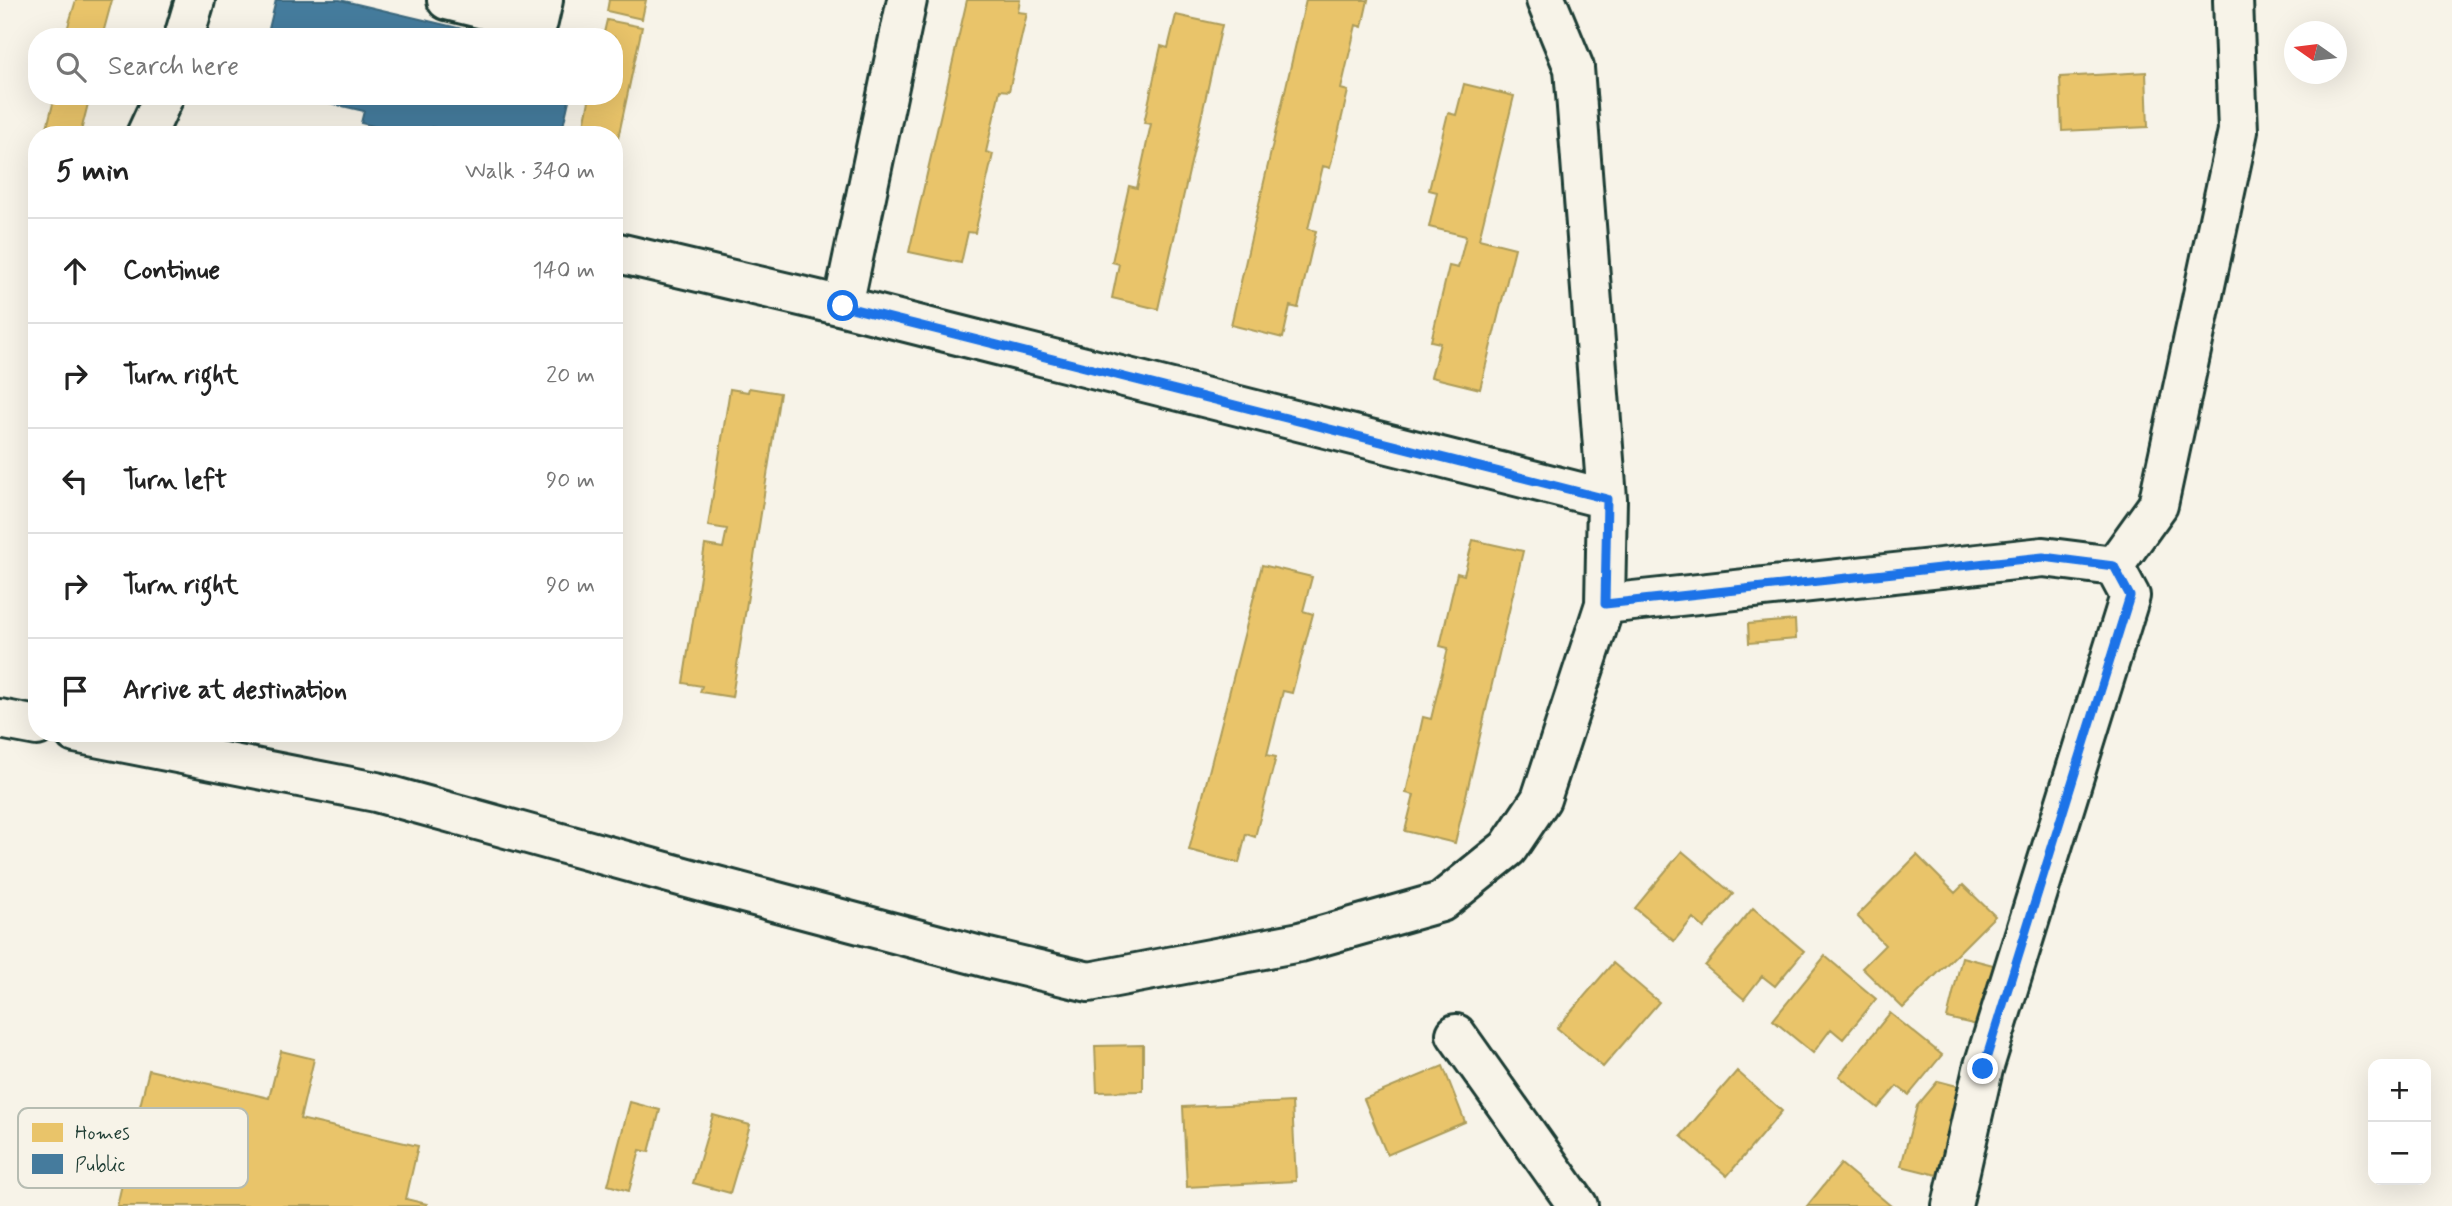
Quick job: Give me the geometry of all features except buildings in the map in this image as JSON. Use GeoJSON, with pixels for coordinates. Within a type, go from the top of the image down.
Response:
{"type":"FeatureCollection","features":[{"type":"Feature","properties":{"kind":"street"},"geometry":{"type":"LineString","coordinates":[[187,28],[195,0]]}},
{"type":"Feature","properties":{"kind":"street"},"geometry":{"type":"LineString","coordinates":[[447,0],[538,22],[543,0]]}},
{"type":"Feature","properties":{"kind":"street"},"geometry":{"type":"LineString","coordinates":[[843,306],[907,0]]}},
{"type":"Feature","properties":{"kind":"street"},"geometry":{"type":"LineString","coordinates":[[133,742],[376,792],[713,885],[1089,982],[1300,942],[1441,902],[1508,848],[1541,799],[1605,604],[1607,499],[1574,68],[1546,0]]}},
{"type":"Feature","properties":{"kind":"street"},"geometry":{"type":"LineString","coordinates":[[2114,566],[2158,505],[2238,131],[2233,0]]}},
{"type":"Feature","properties":{"kind":"street"},"geometry":{"type":"LineString","coordinates":[[150,126],[160,105]]}},
{"type":"Feature","properties":{"kind":"street"},"geometry":{"type":"LineString","coordinates":[[623,253],[1607,499]]}},
{"type":"Feature","properties":{"kind":"street"},"geometry":{"type":"LineString","coordinates":[[1605,604],[2043,557],[2114,566]]}},
{"type":"Feature","properties":{"kind":"street"},"geometry":{"type":"LineString","coordinates":[[1952,1206],[1983,1069],[2130,596],[2114,566]]}},
{"type":"Feature","properties":{"kind":"street"},"geometry":{"type":"LineString","coordinates":[[0,719],[28,724]]}},
{"type":"Feature","properties":{"kind":"street"},"geometry":{"type":"LineString","coordinates":[[1456,1034],[1578,1206]]}},
{"type":"Feature","properties":{"kind":"route"},"geometry":{"type":"LineString","coordinates":[[843,306],[1607,499],[1605,604],[2043,557],[2114,566],[2130,596],[1983,1069]]}}]}
